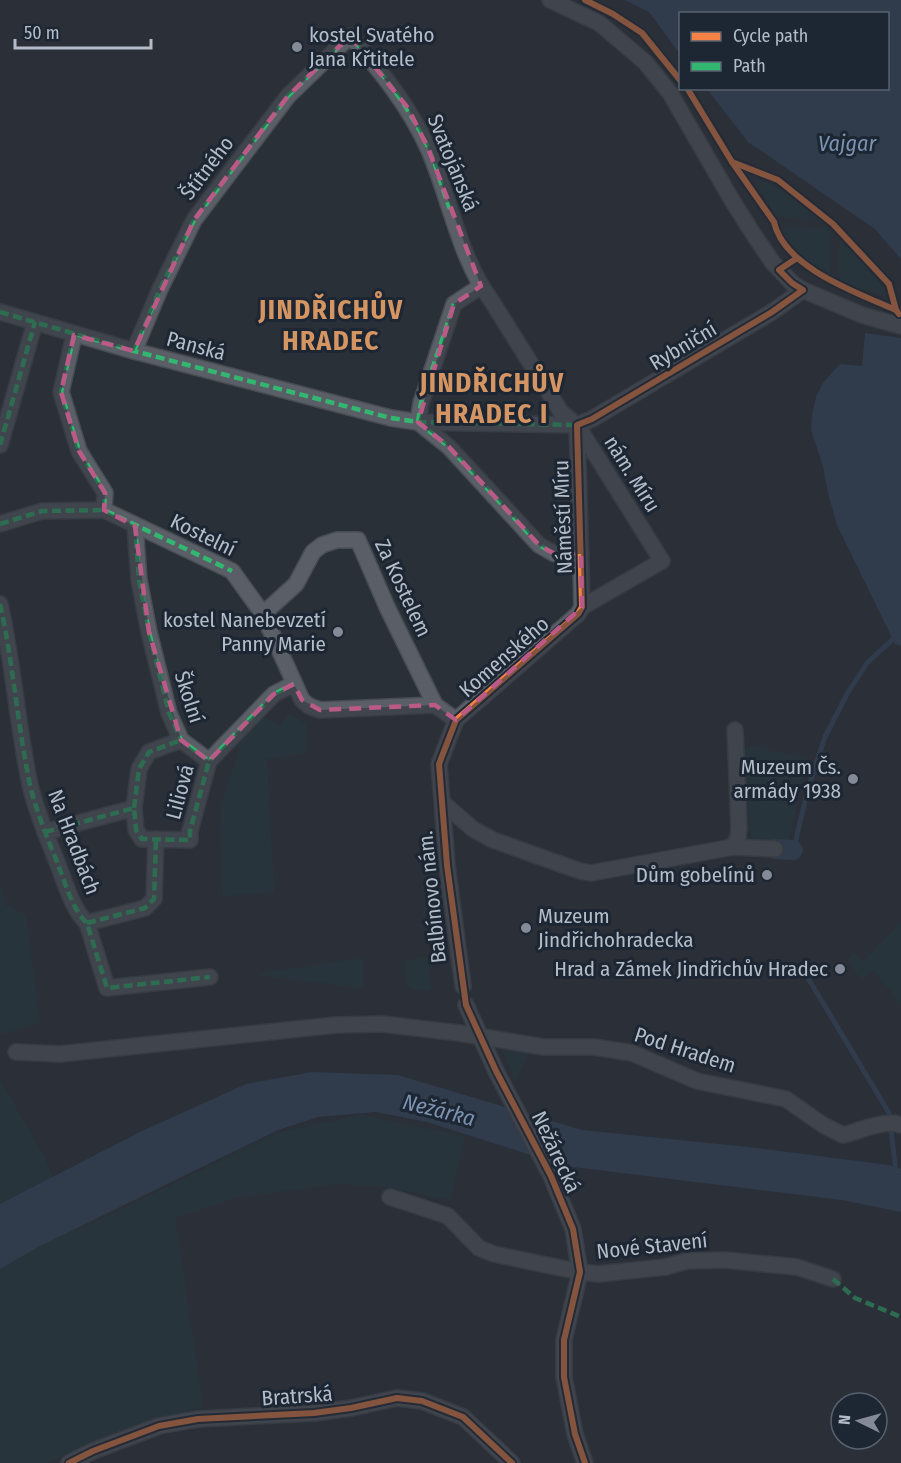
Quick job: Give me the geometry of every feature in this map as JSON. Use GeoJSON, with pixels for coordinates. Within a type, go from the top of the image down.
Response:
{"type":"FeatureCollection","features":[{"type":"Feature","properties":{"kind":"street"},"geometry":{"type":"LineString","coordinates":[[550,0],[598,23],[645,62],[670,93],[733,202],[773,263],[792,283],[862,315],[901,326]]}},
{"type":"Feature","properties":{"kind":"street","name":"Svatojánská"},"geometry":{"type":"LineString","coordinates":[[350,36],[380,69],[408,108],[428,148],[481,286]]}},
{"type":"Feature","properties":{"kind":"street","name":"Štítného"},"geometry":{"type":"LineString","coordinates":[[134,351],[160,289],[194,220],[288,96],[350,36]]}},
{"type":"Feature","properties":{"kind":"street"},"geometry":{"type":"LineString","coordinates":[[418,422],[421,403],[454,304],[481,286]]}},
{"type":"Feature","properties":{"kind":"street","name":"nám. Míru"},"geometry":{"type":"LineString","coordinates":[[481,286],[561,412],[577,425],[662,561],[582,607]]}},
{"type":"Feature","properties":{"kind":"street","name":"Rybniční"},"geometry":{"type":"LineString","coordinates":[[577,425],[592,419],[772,312],[803,290]]}},
{"type":"Feature","properties":{"kind":"street","name":"Panská"},"geometry":{"type":"LineString","coordinates":[[0,312],[134,351],[391,418],[418,422]]}},
{"type":"Feature","properties":{"kind":"street"},"geometry":{"type":"LineString","coordinates":[[0,445],[35,322]]}},
{"type":"Feature","properties":{"kind":"street"},"geometry":{"type":"LineString","coordinates":[[74,335],[62,392],[80,451],[105,493],[104,510]]}},
{"type":"Feature","properties":{"kind":"street"},"geometry":{"type":"LineString","coordinates":[[418,422],[577,425]]}},
{"type":"Feature","properties":{"kind":"street"},"geometry":{"type":"LineString","coordinates":[[418,422],[449,447],[539,545],[555,554],[581,554]]}},
{"type":"Feature","properties":{"kind":"street","name":"Náměstí Míru"},"geometry":{"type":"LineString","coordinates":[[577,425],[582,607]]}},
{"type":"Feature","properties":{"kind":"street","name":"Kostelní"},"geometry":{"type":"LineString","coordinates":[[0,524],[42,511],[104,510],[120,515],[135,526],[232,571],[263,614],[294,684],[302,700],[309,706],[320,710],[435,705]]}},
{"type":"Feature","properties":{"kind":"street","name":"Školní"},"geometry":{"type":"LineString","coordinates":[[135,526],[140,580],[149,632],[169,713],[181,740],[209,761]]}},
{"type":"Feature","properties":{"kind":"street","name":"Za Kostelem"},"geometry":{"type":"LineString","coordinates":[[263,614],[296,584],[313,552],[322,545],[337,540],[358,540],[387,607],[435,705]]}},
{"type":"Feature","properties":{"kind":"street","name":"Na Hradbách"},"geometry":{"type":"LineString","coordinates":[[0,604],[9,645],[29,781],[45,832],[69,893],[81,917],[87,923],[107,988],[210,977]]}},
{"type":"Feature","properties":{"kind":"street","name":"Komenského"},"geometry":{"type":"LineString","coordinates":[[443,803],[439,764],[456,720],[578,614],[582,607]]}},
{"type":"Feature","properties":{"kind":"street","name":"Liliová"},"geometry":{"type":"LineString","coordinates":[[156,839],[190,840],[190,831],[209,761],[274,694],[294,684]]}},
{"type":"Feature","properties":{"kind":"street"},"geometry":{"type":"LineString","coordinates":[[435,705],[456,720]]}},
{"type":"Feature","properties":{"kind":"street"},"geometry":{"type":"LineString","coordinates":[[733,847],[739,828],[735,730]]}},
{"type":"Feature","properties":{"kind":"street"},"geometry":{"type":"LineString","coordinates":[[87,923],[145,908],[154,899],[156,839],[142,839],[136,830],[135,808],[139,769],[149,752],[181,740]]}},
{"type":"Feature","properties":{"kind":"street"},"geometry":{"type":"LineString","coordinates":[[443,803],[473,829],[493,840],[591,873],[733,847],[775,849]]}},
{"type":"Feature","properties":{"kind":"street","name":"Balbínovo nám."},"geometry":{"type":"LineString","coordinates":[[443,803],[447,865],[462,986]]}},
{"type":"Feature","properties":{"kind":"street"},"geometry":{"type":"LineString","coordinates":[[45,832],[135,808]]}},
{"type":"Feature","properties":{"kind":"street","name":"Nežárecká"},"geometry":{"type":"LineString","coordinates":[[466,1005],[551,1176],[573,1229],[580,1272],[564,1340],[564,1377],[574,1434],[585,1463]]}},
{"type":"Feature","properties":{"kind":"street"},"geometry":{"type":"LineString","coordinates":[[16,1052],[60,1054],[336,1025],[382,1024],[480,1036]]}},
{"type":"Feature","properties":{"kind":"street","name":"Pod Hradem"},"geometry":{"type":"LineString","coordinates":[[480,1036],[544,1047],[594,1047],[632,1053],[697,1081],[786,1099],[823,1125],[843,1135],[880,1125],[900,1124]]}},
{"type":"Feature","properties":{"kind":"street"},"geometry":{"type":"LineString","coordinates":[[390,1197],[448,1216],[479,1248],[494,1254],[580,1272]]}},
{"type":"Feature","properties":{"kind":"street","name":"Nové Stavení"},"geometry":{"type":"LineString","coordinates":[[580,1272],[598,1274],[665,1267],[687,1260],[724,1260],[797,1267],[832,1279]]}},
{"type":"Feature","properties":{"kind":"street","name":"Bratrská"},"geometry":{"type":"LineString","coordinates":[[69,1463],[93,1451],[159,1426],[198,1419],[323,1412],[397,1398],[422,1401],[464,1417],[512,1463]]}},
{"type":"Feature","properties":{"kind":"highlighted area"},"geometry":{"type":"Polygon","coordinates":[[[350,36],[408,108],[428,148],[481,286],[454,304],[418,422],[449,447],[539,545],[555,554],[581,554],[582,607],[456,720],[435,705],[320,710],[302,700],[294,684],[274,694],[209,761],[181,740],[149,632],[135,526],[104,510],[105,493],[79,451],[61,392],[74,335],[134,351],[194,220],[288,96],[350,36]]]}},
{"type":"Feature","properties":{"kind":"green space"},"geometry":{"type":"Polygon","coordinates":[[[754,178],[779,189],[819,218],[807,220],[776,216],[754,178]]]}},
{"type":"Feature","properties":{"kind":"green space"},"geometry":{"type":"Polygon","coordinates":[[[781,228],[826,229],[831,233],[830,274],[828,275],[802,256],[781,228]]]}},
{"type":"Feature","properties":{"kind":"green space"},"geometry":{"type":"Polygon","coordinates":[[[840,238],[883,287],[882,295],[842,283],[838,271],[840,238]]]}},
{"type":"Feature","properties":{"kind":"green space"},"geometry":{"type":"Polygon","coordinates":[[[289,714],[306,724],[305,753],[267,759],[274,892],[222,896],[221,803],[240,749],[236,744],[263,715],[278,726],[289,714]]]}},
{"type":"Feature","properties":{"kind":"green space"},"geometry":{"type":"Polygon","coordinates":[[[751,745],[806,759],[788,845],[752,845],[743,759],[744,751],[751,745]]]}},
{"type":"Feature","properties":{"kind":"green space"},"geometry":{"type":"Polygon","coordinates":[[[0,883],[5,905],[26,915],[40,1022],[4,1034],[0,1034],[0,883]]]}},
{"type":"Feature","properties":{"kind":"green space"},"geometry":{"type":"Polygon","coordinates":[[[901,922],[901,1005],[874,970],[861,980],[847,959],[853,953],[864,961],[901,922]]]}},
{"type":"Feature","properties":{"kind":"green space"},"geometry":{"type":"Polygon","coordinates":[[[363,958],[363,988],[258,975],[267,972],[363,958]]]}},
{"type":"Feature","properties":{"kind":"green space"},"geometry":{"type":"Polygon","coordinates":[[[428,958],[431,989],[416,991],[407,986],[405,961],[428,958]]]}},
{"type":"Feature","properties":{"kind":"green space"},"geometry":{"type":"Polygon","coordinates":[[[500,1046],[530,1052],[515,1080],[500,1046]]]}},
{"type":"Feature","properties":{"kind":"green space"},"geometry":{"type":"Polygon","coordinates":[[[0,1080],[45,1158],[75,1232],[277,1133],[360,1115],[465,1136],[450,1200],[387,1187],[337,1184],[238,1197],[175,1218],[203,1406],[110,1437],[46,1463],[0,1463],[0,1080]]]}},
{"type":"Feature","properties":{"kind":"water","name":"Vajgar"},"geometry":{"type":"Polygon","coordinates":[[[625,0],[901,0],[901,259],[875,229],[748,142],[708,90],[889,90],[889,12],[679,12],[679,53],[649,12],[625,0]]]}},
{"type":"Feature","properties":{"kind":"water"},"geometry":{"type":"Polygon","coordinates":[[[865,333],[901,338],[901,646],[895,644],[837,525],[823,466],[811,430],[816,397],[823,383],[840,364],[862,366],[865,333]]]}},
{"type":"Feature","properties":{"kind":"water","name":"Nežárka"},"geometry":{"type":"Polygon","coordinates":[[[312,1072],[398,1075],[582,1130],[748,1147],[889,1165],[901,1169],[901,1212],[842,1200],[565,1166],[427,1122],[376,1112],[318,1117],[278,1130],[38,1247],[0,1269],[0,1204],[142,1131],[246,1084],[312,1072]]]}},
{"type":"Feature","properties":{"kind":"waterway"},"geometry":{"type":"LineString","coordinates":[[792,856],[808,789],[825,737],[847,694],[867,663],[893,639]]}},
{"type":"Feature","properties":{"kind":"waterway"},"geometry":{"type":"LineString","coordinates":[[775,849],[793,850]]}},
{"type":"Feature","properties":{"kind":"waterway"},"geometry":{"type":"LineString","coordinates":[[808,978],[889,1113],[896,1172]]}},
{"type":"Feature","properties":{"kind":"marked path"},"geometry":{"type":"LineString","coordinates":[[134,351],[160,289],[194,220],[288,96],[350,36],[383,75],[412,117],[431,155],[450,209]]}},
{"type":"Feature","properties":{"kind":"marked path"},"geometry":{"type":"LineString","coordinates":[[418,422],[421,403],[454,304]]}},
{"type":"Feature","properties":{"kind":"marked path"},"geometry":{"type":"LineString","coordinates":[[0,312],[134,351],[391,418],[418,422],[577,425]]}},
{"type":"Feature","properties":{"kind":"marked path"},"geometry":{"type":"LineString","coordinates":[[0,445],[35,322]]}},
{"type":"Feature","properties":{"kind":"marked path"},"geometry":{"type":"LineString","coordinates":[[74,335],[61,392],[79,451],[105,493],[104,510]]}},
{"type":"Feature","properties":{"kind":"marked path"},"geometry":{"type":"LineString","coordinates":[[418,422],[449,447],[539,545],[555,554],[581,554]]}},
{"type":"Feature","properties":{"kind":"marked path"},"geometry":{"type":"LineString","coordinates":[[0,524],[42,511],[104,510],[232,571]]}},
{"type":"Feature","properties":{"kind":"marked path"},"geometry":{"type":"LineString","coordinates":[[135,526],[139,580],[169,713],[181,740],[209,761]]}},
{"type":"Feature","properties":{"kind":"marked path"},"geometry":{"type":"LineString","coordinates":[[0,604],[32,791],[71,898],[87,923],[107,988],[210,977]]}},
{"type":"Feature","properties":{"kind":"marked path"},"geometry":{"type":"LineString","coordinates":[[45,832],[134,808],[136,830],[142,839],[190,840],[190,831],[209,761],[274,694],[294,684]]}},
{"type":"Feature","properties":{"kind":"marked path"},"geometry":{"type":"LineString","coordinates":[[134,808],[139,769],[149,752],[181,740]]}},
{"type":"Feature","properties":{"kind":"marked path"},"geometry":{"type":"LineString","coordinates":[[87,923],[145,908],[154,899],[156,839]]}},
{"type":"Feature","properties":{"kind":"marked path"},"geometry":{"type":"LineString","coordinates":[[833,1279],[855,1298],[901,1317]]}},
{"type":"Feature","properties":{"kind":"cycle path"},"geometry":{"type":"LineString","coordinates":[[585,0],[613,14],[642,33],[679,79]]}},
{"type":"Feature","properties":{"kind":"cycle path"},"geometry":{"type":"LineString","coordinates":[[688,90],[792,253],[824,277],[896,310]]}},
{"type":"Feature","properties":{"kind":"cycle path"},"geometry":{"type":"LineString","coordinates":[[732,162],[778,180],[833,224],[889,284],[899,314]]}},
{"type":"Feature","properties":{"kind":"cycle path"},"geometry":{"type":"LineString","coordinates":[[585,1463],[575,1434],[564,1377],[564,1340],[580,1272],[573,1229],[551,1176],[496,1071],[466,1005],[447,865],[439,764],[456,720],[578,614],[582,607],[577,425],[592,419],[772,312],[803,290],[779,270],[797,258]]}},
{"type":"Feature","properties":{"kind":"cycle path"},"geometry":{"type":"LineString","coordinates":[[69,1463],[93,1451],[159,1426],[198,1419],[314,1413],[397,1398],[422,1401],[463,1417],[512,1463]]}},
{"type":"Feature","properties":{"kind":"place","name":"kostel Svatého Jana Křtitele"},"geometry":{"type":"Point","coordinates":[297,47]}},
{"type":"Feature","properties":{"kind":"place","name":"kostel Nanebevzetí Panny Marie"},"geometry":{"type":"Point","coordinates":[338,632]}},
{"type":"Feature","properties":{"kind":"place","name":"Muzeum Čs. armády 1938"},"geometry":{"type":"Point","coordinates":[853,779]}},
{"type":"Feature","properties":{"kind":"place","name":"Dům gobelínů"},"geometry":{"type":"Point","coordinates":[767,875]}},
{"type":"Feature","properties":{"kind":"place","name":"Muzeum Jindřichohradecka"},"geometry":{"type":"Point","coordinates":[526,928]}},
{"type":"Feature","properties":{"kind":"place","name":"Hrad a Zámek Jindřichův Hradec"},"geometry":{"type":"Point","coordinates":[840,969]}},
{"type":"Feature","properties":{"kind":"district","name":"JINDŘICHŮV HRADEC"},"geometry":{"type":"Point","coordinates":[331,326]}},
{"type":"Feature","properties":{"kind":"district","name":"JINDŘICHŮV HRADEC I"},"geometry":{"type":"Point","coordinates":[492,398]}}]}
